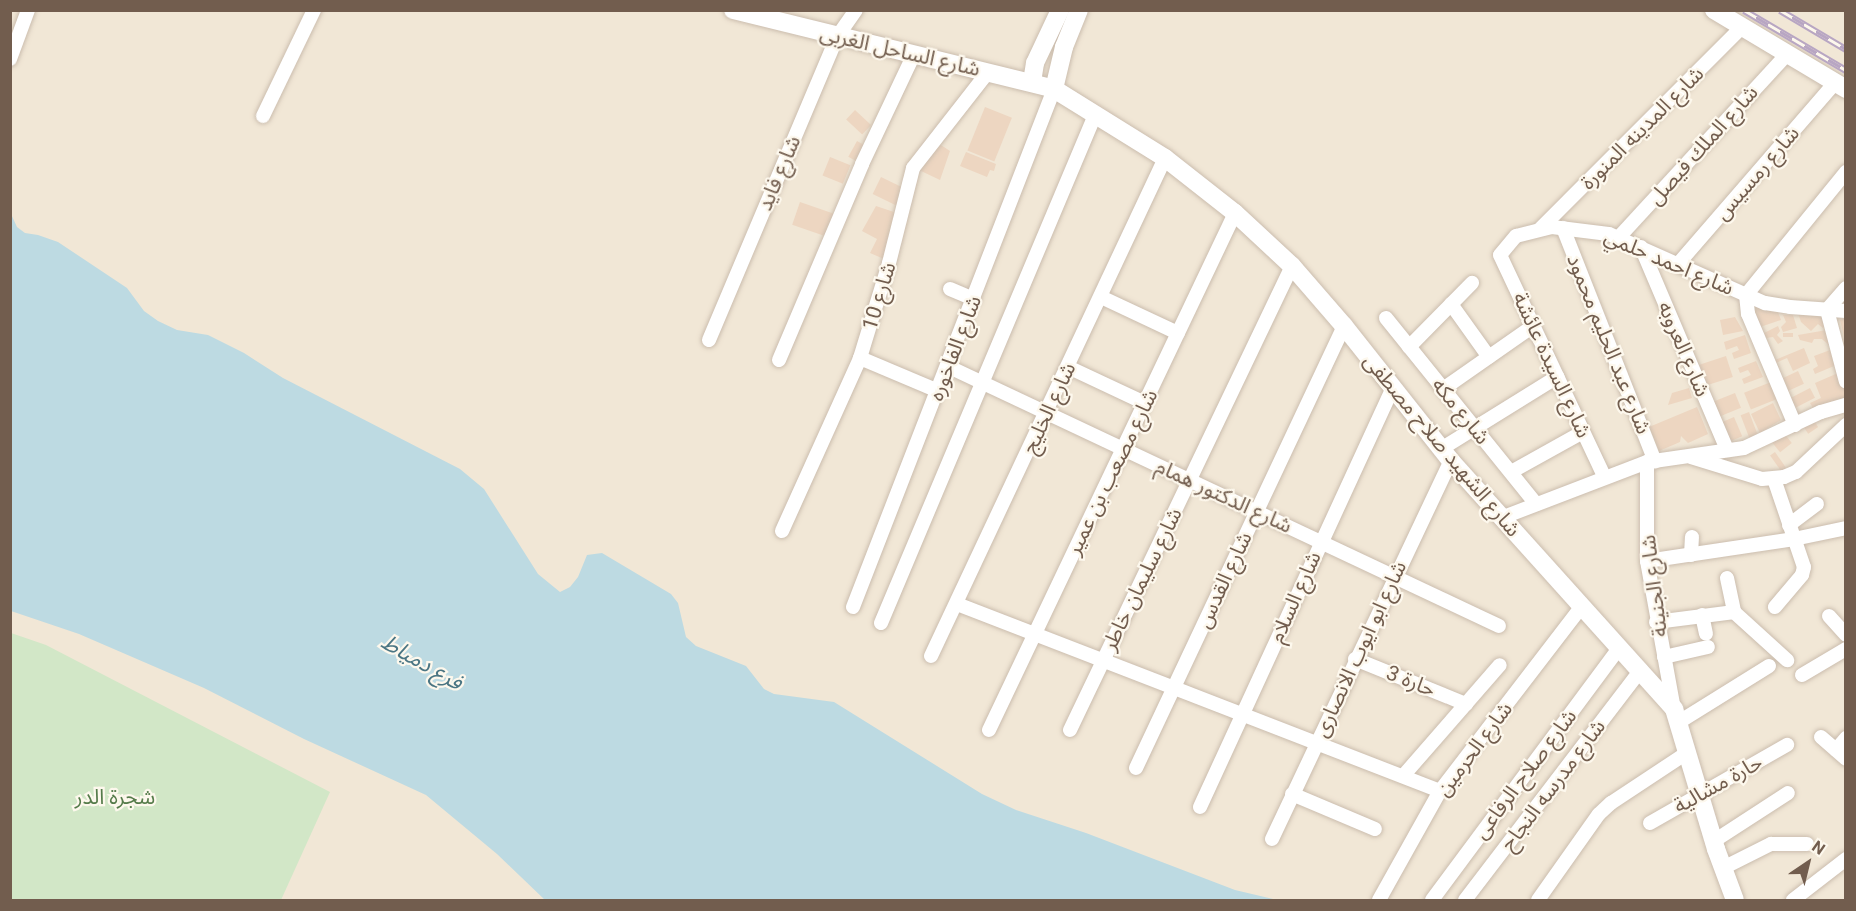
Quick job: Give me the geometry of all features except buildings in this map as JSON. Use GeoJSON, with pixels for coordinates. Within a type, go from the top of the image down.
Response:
{"type":"FeatureCollection","features":[{"type":"Feature","properties":{"kind":"main road","name":"شارع الساحل الغربى"},"geometry":{"type":"LineString","coordinates":[[733,10],[913,56],[1032,82]]}},
{"type":"Feature","properties":{"kind":"main road"},"geometry":{"type":"LineString","coordinates":[[1032,82],[1035,63],[1060,10]]}},
{"type":"Feature","properties":{"kind":"main road"},"geometry":{"type":"LineString","coordinates":[[1054,89],[1064,47],[1080,10]]}},
{"type":"Feature","properties":{"kind":"main road"},"geometry":{"type":"LineString","coordinates":[[1713,10],[1840,86]]}},
{"type":"Feature","properties":{"kind":"main road","name":"شارع الشهيد صلاح مصطفى"},"geometry":{"type":"LineString","coordinates":[[1032,82],[1054,89],[1165,158],[1235,213],[1292,266],[1344,326],[1446,455],[1641,670],[1677,715],[1714,841],[1735,900]]}},
{"type":"Feature","properties":{"kind":"street"},"geometry":{"type":"LineString","coordinates":[[10,59],[28,10]]}},
{"type":"Feature","properties":{"kind":"street"},"geometry":{"type":"LineString","coordinates":[[263,116],[314,10]]}},
{"type":"Feature","properties":{"kind":"street","name":"شارع فايد"},"geometry":{"type":"LineString","coordinates":[[709,340],[837,37],[856,10]]}},
{"type":"Feature","properties":{"kind":"street","name":"شارع المدينه المنورة"},"geometry":{"type":"LineString","coordinates":[[1541,228],[1742,27]]}},
{"type":"Feature","properties":{"kind":"street","name":"شارع الملك فيصل"},"geometry":{"type":"LineString","coordinates":[[1619,237],[1787,54]]}},
{"type":"Feature","properties":{"kind":"street"},"geometry":{"type":"LineString","coordinates":[[779,360],[862,164],[913,56]]}},
{"type":"Feature","properties":{"kind":"street","name":"شارع 10"},"geometry":{"type":"LineString","coordinates":[[782,531],[860,357],[889,263],[913,168],[988,72]]}},
{"type":"Feature","properties":{"kind":"street","name":"شارع رمسيس"},"geometry":{"type":"LineString","coordinates":[[1678,264],[1840,86]]}},
{"type":"Feature","properties":{"kind":"street","name":"شارع الفاخوره"},"geometry":{"type":"LineString","coordinates":[[854,606],[1054,89]]}},
{"type":"Feature","properties":{"kind":"street"},"geometry":{"type":"LineString","coordinates":[[880,623],[1095,115]]}},
{"type":"Feature","properties":{"kind":"street","name":"شارع الخليج"},"geometry":{"type":"LineString","coordinates":[[932,656],[1165,158]]}},
{"type":"Feature","properties":{"kind":"street"},"geometry":{"type":"LineString","coordinates":[[1795,425],[1748,314],[1746,295],[1845,172]]}},
{"type":"Feature","properties":{"kind":"street","name":"شارع مصعب بن عمير"},"geometry":{"type":"LineString","coordinates":[[989,730],[1235,213]]}},
{"type":"Feature","properties":{"kind":"street","name":"شارع احمد حلمي"},"geometry":{"type":"LineString","coordinates":[[1500,255],[1516,236],[1541,228],[1563,228],[1619,237],[1765,303],[1790,308],[1845,311]]}},
{"type":"Feature","properties":{"kind":"street","name":"شارع عبد الحليم محمود"},"geometry":{"type":"LineString","coordinates":[[1563,228],[1651,461]]}},
{"type":"Feature","properties":{"kind":"street","name":"شارع العروبه"},"geometry":{"type":"LineString","coordinates":[[1641,247],[1727,450]]}},
{"type":"Feature","properties":{"kind":"street","name":"شارع السيدة عائشة"},"geometry":{"type":"LineString","coordinates":[[1500,255],[1604,476]]}},
{"type":"Feature","properties":{"kind":"street","name":"شارع سليمان خاطر"},"geometry":{"type":"LineString","coordinates":[[1070,730],[1292,266]]}},
{"type":"Feature","properties":{"kind":"street"},"geometry":{"type":"LineString","coordinates":[[1409,347],[1472,283]]}},
{"type":"Feature","properties":{"kind":"street"},"geometry":{"type":"LineString","coordinates":[[1845,288],[1827,310],[1845,382]]}},
{"type":"Feature","properties":{"kind":"street"},"geometry":{"type":"LineString","coordinates":[[950,289],[974,299]]}},
{"type":"Feature","properties":{"kind":"street"},"geometry":{"type":"LineString","coordinates":[[1101,297],[1178,333]]}},
{"type":"Feature","properties":{"kind":"street"},"geometry":{"type":"LineString","coordinates":[[1451,304],[1489,357]]}},
{"type":"Feature","properties":{"kind":"street","name":"شارع مكه"},"geometry":{"type":"LineString","coordinates":[[1386,318],[1536,504]]}},
{"type":"Feature","properties":{"kind":"street","name":"شارع القدس"},"geometry":{"type":"LineString","coordinates":[[1136,768],[1344,326]]}},
{"type":"Feature","properties":{"kind":"street"},"geometry":{"type":"LineString","coordinates":[[1443,388],[1533,326]]}},
{"type":"Feature","properties":{"kind":"street"},"geometry":{"type":"LineString","coordinates":[[860,357],[938,391]]}},
{"type":"Feature","properties":{"kind":"street","name":"شارع الدكتور همام"},"geometry":{"type":"LineString","coordinates":[[948,366],[1499,627]]}},
{"type":"Feature","properties":{"kind":"street"},"geometry":{"type":"LineString","coordinates":[[1068,367],[1145,403]]}},
{"type":"Feature","properties":{"kind":"street"},"geometry":{"type":"LineString","coordinates":[[1446,455],[1475,428],[1557,377]]}},
{"type":"Feature","properties":{"kind":"street","name":"شارع السلام"},"geometry":{"type":"LineString","coordinates":[[1200,807],[1393,388]]}},
{"type":"Feature","properties":{"kind":"street"},"geometry":{"type":"LineString","coordinates":[[1501,518],[1604,476],[1651,461],[1727,450],[1760,442],[1821,412],[1845,405]]}},
{"type":"Feature","properties":{"kind":"street"},"geometry":{"type":"LineString","coordinates":[[1687,456],[1762,479],[1774,479],[1796,472],[1845,425]]}},
{"type":"Feature","properties":{"kind":"street"},"geometry":{"type":"LineString","coordinates":[[1511,472],[1583,432]]}},
{"type":"Feature","properties":{"kind":"street","name":"شارع ابو ايوب الانصارى"},"geometry":{"type":"LineString","coordinates":[[1272,838],[1394,576],[1446,455]]}},
{"type":"Feature","properties":{"kind":"street","name":"شارع الجنينة"},"geometry":{"type":"LineString","coordinates":[[1651,461],[1647,561],[1656,622],[1677,715]]}},
{"type":"Feature","properties":{"kind":"street"},"geometry":{"type":"LineString","coordinates":[[1774,479],[1804,571],[1775,607]]}},
{"type":"Feature","properties":{"kind":"street"},"geometry":{"type":"LineString","coordinates":[[1789,525],[1817,504]]}},
{"type":"Feature","properties":{"kind":"street"},"geometry":{"type":"LineString","coordinates":[[1647,561],[1794,539],[1845,528]]}},
{"type":"Feature","properties":{"kind":"street"},"geometry":{"type":"LineString","coordinates":[[1691,555],[1692,537]]}},
{"type":"Feature","properties":{"kind":"street"},"geometry":{"type":"LineString","coordinates":[[1727,578],[1734,612],[1787,660]]}},
{"type":"Feature","properties":{"kind":"street"},"geometry":{"type":"LineString","coordinates":[[957,604],[1440,791]]}},
{"type":"Feature","properties":{"kind":"street","name":"شارع الحرمين"},"geometry":{"type":"LineString","coordinates":[[1379,900],[1440,791],[1582,606]]}},
{"type":"Feature","properties":{"kind":"street"},"geometry":{"type":"LineString","coordinates":[[1656,622],[1734,612]]}},
{"type":"Feature","properties":{"kind":"street"},"geometry":{"type":"LineString","coordinates":[[1664,657],[1707,640],[1702,615]]}},
{"type":"Feature","properties":{"kind":"street"},"geometry":{"type":"LineString","coordinates":[[1829,616],[1845,635]]}},
{"type":"Feature","properties":{"kind":"street","name":"شارع صلاح الرفاعى"},"geometry":{"type":"LineString","coordinates":[[1432,900],[1619,648]]}},
{"type":"Feature","properties":{"kind":"street"},"geometry":{"type":"LineString","coordinates":[[1802,675],[1842,656]]}},
{"type":"Feature","properties":{"kind":"street","name":"حارة 3"},"geometry":{"type":"LineString","coordinates":[[1355,659],[1466,704]]}},
{"type":"Feature","properties":{"kind":"street"},"geometry":{"type":"LineString","coordinates":[[1403,776],[1500,665]]}},
{"type":"Feature","properties":{"kind":"street"},"geometry":{"type":"LineString","coordinates":[[1677,715],[1769,666]]}},
{"type":"Feature","properties":{"kind":"street","name":"شارع مدرسه النجاح"},"geometry":{"type":"LineString","coordinates":[[1465,900],[1641,670]]}},
{"type":"Feature","properties":{"kind":"street"},"geometry":{"type":"LineString","coordinates":[[1821,737],[1841,755],[1845,738]]}},
{"type":"Feature","properties":{"kind":"street","name":"حارة مشالية"},"geometry":{"type":"LineString","coordinates":[[1650,823],[1787,745]]}},
{"type":"Feature","properties":{"kind":"street"},"geometry":{"type":"LineString","coordinates":[[1538,900],[1599,814],[1611,803],[1688,752]]}},
{"type":"Feature","properties":{"kind":"street"},"geometry":{"type":"LineString","coordinates":[[1714,841],[1788,793]]}},
{"type":"Feature","properties":{"kind":"street"},"geometry":{"type":"LineString","coordinates":[[1292,794],[1375,829]]}},
{"type":"Feature","properties":{"kind":"street"},"geometry":{"type":"LineString","coordinates":[[1723,868],[1771,844],[1798,846],[1807,844]]}},
{"type":"Feature","properties":{"kind":"street"},"geometry":{"type":"LineString","coordinates":[[1793,900],[1845,859]]}},
{"type":"Feature","properties":{"kind":"shaded area"},"geometry":{"type":"Polygon","coordinates":[[[10,11],[1845,11],[1845,900],[10,900],[10,11]]]}},
{"type":"Feature","properties":{"kind":"green space","name":"شجرة الدر"},"geometry":{"type":"Polygon","coordinates":[[[11,633],[46,645],[330,792],[281,900],[11,900],[11,633]]]}},
{"type":"Feature","properties":{"kind":"water","name":"فرع دمياط"},"geometry":{"type":"Polygon","coordinates":[[[11,214],[17,227],[25,233],[58,242],[127,288],[144,311],[158,321],[177,330],[208,335],[244,353],[283,378],[460,469],[484,489],[538,574],[560,592],[570,587],[578,577],[587,555],[602,553],[671,594],[678,603],[686,637],[696,646],[746,666],[764,689],[774,694],[834,702],[982,794],[1016,810],[1086,833],[1235,890],[1277,900],[545,900],[497,854],[426,795],[304,739],[204,688],[79,634],[11,611],[11,214]]]}},
{"type":"Feature","properties":{"kind":"railway"},"geometry":{"type":"LineString","coordinates":[[1744,10],[1846,70]]}},
{"type":"Feature","properties":{"kind":"railway"},"geometry":{"type":"LineString","coordinates":[[1780,10],[1846,49]]}}]}
